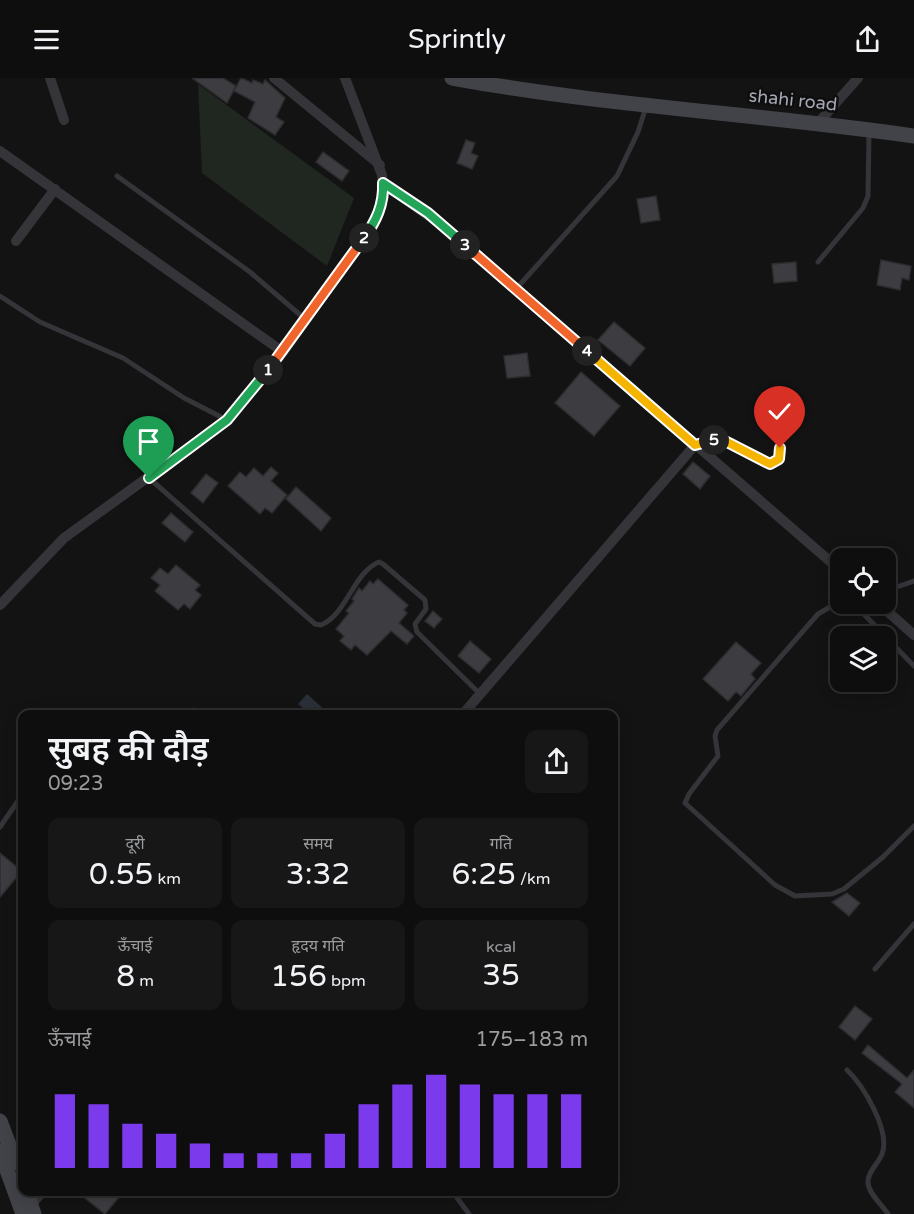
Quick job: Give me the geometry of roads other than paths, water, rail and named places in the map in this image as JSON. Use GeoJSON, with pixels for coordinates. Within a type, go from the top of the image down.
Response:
{"type":"FeatureCollection","features":[{"type":"Feature","properties":{"kind":"street"},"geometry":{"type":"LineString","coordinates":[[50,78],[64,120]]}},
{"type":"Feature","properties":{"kind":"street"},"geometry":{"type":"LineString","coordinates":[[274,78],[380,166]]}},
{"type":"Feature","properties":{"kind":"street"},"geometry":{"type":"LineString","coordinates":[[0,605],[64,538],[227,420],[283,352],[374,224],[384,196],[380,166],[345,78]]}},
{"type":"Feature","properties":{"kind":"street","name":"shahi road"},"geometry":{"type":"LineString","coordinates":[[452,78],[647,105],[819,122],[914,136]]}},
{"type":"Feature","properties":{"kind":"street"},"geometry":{"type":"LineString","coordinates":[[819,122],[858,78]]}},
{"type":"Feature","properties":{"kind":"street"},"geometry":{"type":"LineString","coordinates":[[0,151],[283,352]]}},
{"type":"Feature","properties":{"kind":"street"},"geometry":{"type":"LineString","coordinates":[[383,183],[428,213],[830,561]]}},
{"type":"Feature","properties":{"kind":"street"},"geometry":{"type":"LineString","coordinates":[[16,242],[55,189]]}},
{"type":"Feature","properties":{"kind":"street"},"geometry":{"type":"LineString","coordinates":[[466,710],[695,445]]}},
{"type":"Feature","properties":{"kind":"street"},"geometry":{"type":"LineString","coordinates":[[890,614],[914,635]]}},
{"type":"Feature","properties":{"kind":"street"},"geometry":{"type":"LineString","coordinates":[[0,1121],[18,1171]]}},
{"type":"Feature","properties":{"kind":"street"},"geometry":{"type":"LineString","coordinates":[[0,1151],[4,1175],[18,1192]]}},
{"type":"Feature","properties":{"kind":"lane"},"geometry":{"type":"LineString","coordinates":[[516,289],[617,176],[638,132],[647,105]]}},
{"type":"Feature","properties":{"kind":"lane"},"geometry":{"type":"LineString","coordinates":[[818,262],[863,208],[868,196],[869,129]]}},
{"type":"Feature","properties":{"kind":"lane"},"geometry":{"type":"LineString","coordinates":[[117,176],[250,272],[305,319]]}},
{"type":"Feature","properties":{"kind":"lane"},"geometry":{"type":"LineString","coordinates":[[0,296],[40,322],[123,358],[184,398],[227,420]]}},
{"type":"Feature","properties":{"kind":"lane"},"geometry":{"type":"LineString","coordinates":[[695,445],[707,440],[718,440],[770,464],[776,462],[781,455],[776,436]]}},
{"type":"Feature","properties":{"kind":"lane"},"geometry":{"type":"LineString","coordinates":[[149,478],[315,624],[321,625],[332,618],[370,568],[379,562],[383,564],[425,600],[426,609],[415,624],[417,633],[480,694]]}},
{"type":"Feature","properties":{"kind":"lane"},"geometry":{"type":"LineString","coordinates":[[896,587],[914,581]]}},
{"type":"Feature","properties":{"kind":"lane"},"geometry":{"type":"LineString","coordinates":[[875,626],[855,605],[836,604],[818,614],[717,730],[715,736],[718,756],[689,794],[686,803],[775,885],[795,896],[832,894],[844,889],[883,857],[914,826]]}},
{"type":"Feature","properties":{"kind":"lane"},"geometry":{"type":"LineString","coordinates":[[896,647],[914,666]]}},
{"type":"Feature","properties":{"kind":"lane"},"geometry":{"type":"LineString","coordinates":[[0,827],[18,801]]}},
{"type":"Feature","properties":{"kind":"lane"},"geometry":{"type":"LineString","coordinates":[[875,969],[914,924]]}},
{"type":"Feature","properties":{"kind":"lane"},"geometry":{"type":"LineString","coordinates":[[847,1070],[858,1082],[868,1099],[884,1135],[883,1151],[868,1178],[868,1185],[888,1214]]}},
{"type":"Feature","properties":{"kind":"lane"},"geometry":{"type":"LineString","coordinates":[[457,1196],[469,1214]]}}]}
